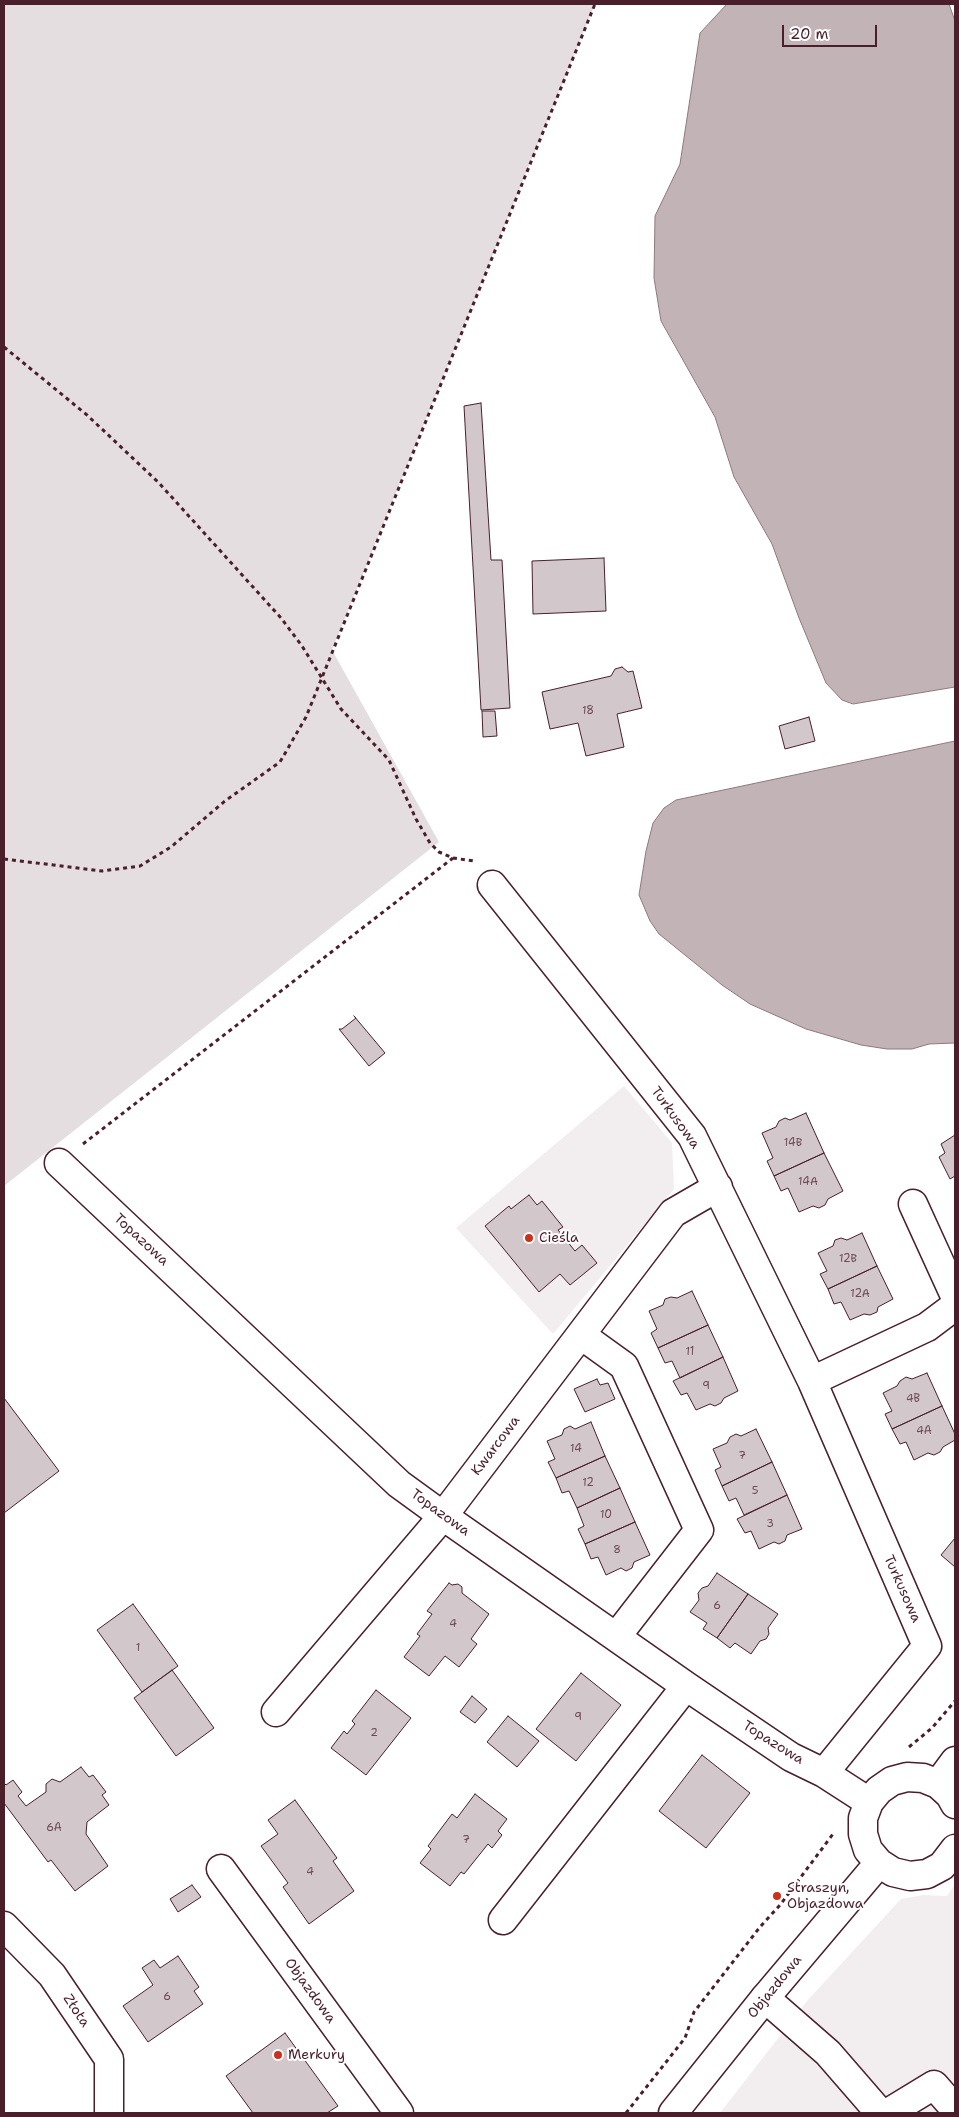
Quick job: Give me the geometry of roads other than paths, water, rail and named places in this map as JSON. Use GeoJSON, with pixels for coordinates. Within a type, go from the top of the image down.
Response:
{"type":"FeatureCollection","features":[{"type":"Feature","properties":{"kind":"street","name":"Turkusowa"},"geometry":{"type":"LineString","coordinates":[[492,886],[692,1136],[812,1381],[928,1646],[824,1773]]}},
{"type":"Feature","properties":{"kind":"street","name":"Topazowa"},"geometry":{"type":"LineString","coordinates":[[59,1163],[399,1484],[686,1686],[791,1757],[824,1773],[869,1802]]}},
{"type":"Feature","properties":{"kind":"street","name":"Kwarcowa"},"geometry":{"type":"LineString","coordinates":[[276,1712],[443,1516],[672,1213],[718,1188]]}},
{"type":"Feature","properties":{"kind":"street"},"geometry":{"type":"LineString","coordinates":[[912,1204],[955,1296]]}},
{"type":"Feature","properties":{"kind":"street"},"geometry":{"type":"LineString","coordinates":[[812,1381],[927,1327],[955,1306]]}},
{"type":"Feature","properties":{"kind":"street"},"geometry":{"type":"LineString","coordinates":[[581,1335],[624,1366],[699,1530],[616,1637]]}},
{"type":"Feature","properties":{"kind":"street"},"geometry":{"type":"LineString","coordinates":[[504,1920],[686,1686]]}},
{"type":"Feature","properties":{"kind":"street"},"geometry":{"type":"LineString","coordinates":[[955,1761],[947,1794],[923,1778],[907,1777],[892,1781],[879,1790],[869,1802],[863,1818],[863,1834],[868,1850],[878,1863],[893,1872],[910,1876],[927,1874],[942,1866],[955,1849]]}},
{"type":"Feature","properties":{"kind":"street","name":"Objazdowa"},"geometry":{"type":"LineString","coordinates":[[673,2113],[765,1998],[878,1863]]}},
{"type":"Feature","properties":{"kind":"street","name":"Objazdowa"},"geometry":{"type":"LineString","coordinates":[[221,1869],[399,2113]]}},
{"type":"Feature","properties":{"kind":"street","name":"Złota"},"geometry":{"type":"LineString","coordinates":[[4,1926],[52,1975],[109,2059],[109,2113]]}},
{"type":"Feature","properties":{"kind":"street"},"geometry":{"type":"LineString","coordinates":[[765,1998],[828,2053],[880,2113]]}},
{"type":"Feature","properties":{"kind":"street"},"geometry":{"type":"LineString","coordinates":[[888,2113],[934,2085],[955,2109]]}},
{"type":"Feature","properties":{"kind":"place","name":"Cieśla"},"geometry":{"type":"Point","coordinates":[529,1238]}},
{"type":"Feature","properties":{"kind":"place","name":"Straszyn, Objazdowa"},"geometry":{"type":"Point","coordinates":[777,1896]}},
{"type":"Feature","properties":{"kind":"place","name":"Merkury"},"geometry":{"type":"Point","coordinates":[278,2055]}}]}
